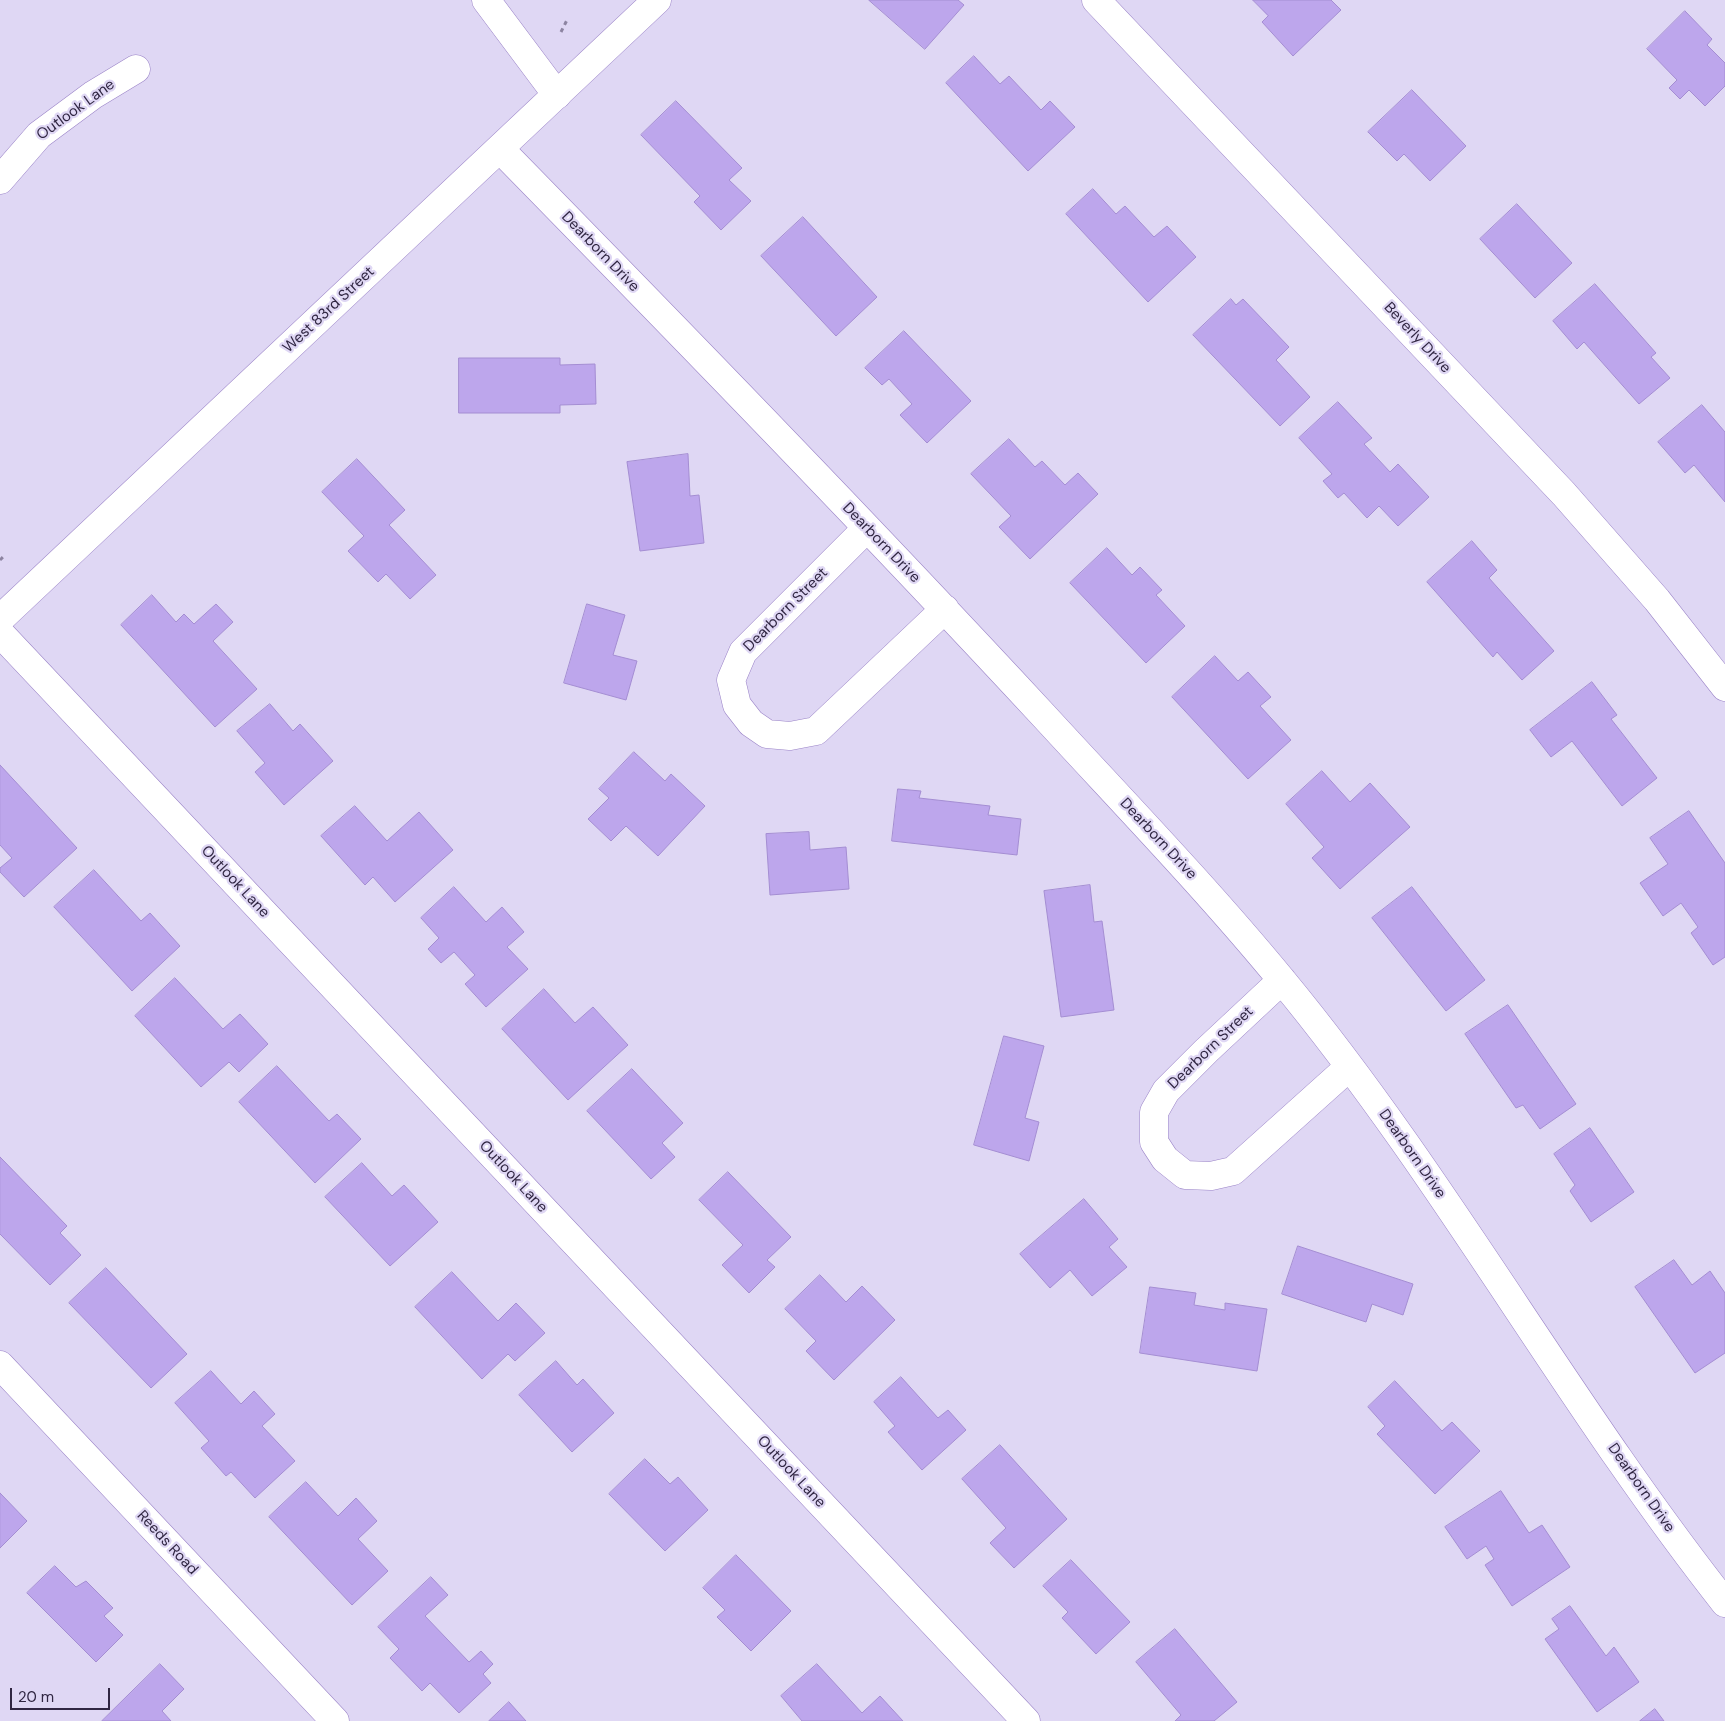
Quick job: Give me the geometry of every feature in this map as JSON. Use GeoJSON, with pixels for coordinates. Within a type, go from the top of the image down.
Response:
{"type":"FeatureCollection","features":[{"type":"Feature","properties":{"kind":"street"},"geometry":{"type":"LineString","coordinates":[[486,0],[557,95]]}},
{"type":"Feature","properties":{"kind":"street","name":"West 83rd Street"},"geometry":{"type":"LineString","coordinates":[[0,619],[657,0]]}},
{"type":"Feature","properties":{"kind":"street","name":"Beverly Drive"},"geometry":{"type":"LineString","coordinates":[[1096,0],[1564,494],[1657,600],[1725,688]]}},
{"type":"Feature","properties":{"kind":"street","name":"Outlook Lane"},"geometry":{"type":"LineString","coordinates":[[0,180],[39,135],[93,95],[136,69]]}},
{"type":"Feature","properties":{"kind":"street","name":"Dearborn Drive"},"geometry":{"type":"LineString","coordinates":[[500,149],[945,609],[1190,874],[1282,980],[1349,1067],[1446,1203],[1647,1500],[1725,1603]]}},
{"type":"Feature","properties":{"kind":"street","name":"Dearborn Street"},"geometry":{"type":"LineString","coordinates":[[867,528],[743,652],[731,680],[737,705],[751,723],[767,734],[790,736],[816,731],[945,609]]}},
{"type":"Feature","properties":{"kind":"street","name":"Outlook Lane"},"geometry":{"type":"LineString","coordinates":[[0,633],[1026,1721]]}},
{"type":"Feature","properties":{"kind":"street","name":"Dearborn Street"},"geometry":{"type":"LineString","coordinates":[[1282,980],[1166,1091],[1154,1112],[1154,1142],[1166,1159],[1185,1175],[1210,1176],[1233,1171],[1349,1067]]}},
{"type":"Feature","properties":{"kind":"street","name":"Reeds Road"},"geometry":{"type":"LineString","coordinates":[[0,1365],[335,1721]]}},
{"type":"Feature","properties":{"kind":"path"},"geometry":{"type":"LineString","coordinates":[[561,32],[566,20]]}},
{"type":"Feature","properties":{"kind":"path"},"geometry":{"type":"LineString","coordinates":[[0,560],[5,555]]}},
{"type":"Feature","properties":{"kind":"building"},"geometry":{"type":"Polygon","coordinates":[[[869,0],[958,0],[964,5],[925,49],[869,0]]]}},
{"type":"Feature","properties":{"kind":"building"},"geometry":{"type":"Polygon","coordinates":[[[1253,0],[1331,0],[1341,10],[1293,56],[1262,22],[1268,16],[1253,0]]]}},
{"type":"Feature","properties":{"kind":"building"},"geometry":{"type":"Polygon","coordinates":[[[1685,11],[1712,39],[1707,45],[1725,63],[1725,86],[1705,106],[1689,90],[1680,99],[1669,88],[1677,80],[1647,49],[1685,11]]]}},
{"type":"Feature","properties":{"kind":"building"},"geometry":{"type":"Polygon","coordinates":[[[974,56],[1000,84],[1009,76],[1041,110],[1050,101],[1075,127],[1028,171],[946,83],[974,56]]]}},
{"type":"Feature","properties":{"kind":"building"},"geometry":{"type":"Polygon","coordinates":[[[1412,90],[1466,146],[1430,181],[1404,154],[1397,161],[1368,132],[1412,90]]]}},
{"type":"Feature","properties":{"kind":"building"},"geometry":{"type":"Polygon","coordinates":[[[676,101],[742,168],[729,180],[751,201],[721,230],[694,202],[700,196],[641,135],[676,101]]]}},
{"type":"Feature","properties":{"kind":"building"},"geometry":{"type":"Polygon","coordinates":[[[1093,189],[1116,214],[1125,206],[1154,237],[1167,226],[1196,257],[1148,302],[1066,214],[1093,189]]]}},
{"type":"Feature","properties":{"kind":"building"},"geometry":{"type":"Polygon","coordinates":[[[1517,204],[1572,263],[1535,298],[1480,239],[1517,204]]]}},
{"type":"Feature","properties":{"kind":"building"},"geometry":{"type":"Polygon","coordinates":[[[803,217],[877,297],[836,336],[761,256],[803,217]]]}},
{"type":"Feature","properties":{"kind":"building"},"geometry":{"type":"Polygon","coordinates":[[[1595,284],[1656,353],[1651,357],[1670,378],[1639,404],[1584,342],[1577,349],[1553,321],[1595,284]]]}},
{"type":"Feature","properties":{"kind":"building"},"geometry":{"type":"Polygon","coordinates":[[[1231,299],[1236,305],[1243,299],[1289,347],[1276,360],[1310,397],[1280,426],[1193,335],[1231,299]]]}},
{"type":"Feature","properties":{"kind":"building"},"geometry":{"type":"Polygon","coordinates":[[[904,331],[971,401],[927,443],[900,415],[912,404],[889,379],[882,385],[865,368],[904,331]]]}},
{"type":"Feature","properties":{"kind":"building"},"geometry":{"type":"Polygon","coordinates":[[[459,358],[560,358],[560,365],[595,364],[596,404],[560,405],[560,413],[459,413],[459,358]]]}},
{"type":"Feature","properties":{"kind":"building"},"geometry":{"type":"Polygon","coordinates":[[[1338,402],[1372,438],[1364,444],[1390,472],[1398,464],[1429,497],[1398,526],[1379,506],[1367,518],[1344,493],[1338,498],[1323,481],[1332,474],[1299,438],[1338,402]]]}},
{"type":"Feature","properties":{"kind":"building"},"geometry":{"type":"Polygon","coordinates":[[[1702,405],[1725,432],[1725,502],[1694,465],[1685,473],[1658,442],[1702,405]]]}},
{"type":"Feature","properties":{"kind":"building"},"geometry":{"type":"Polygon","coordinates":[[[1009,439],[1035,467],[1042,461],[1065,485],[1078,473],[1098,494],[1030,559],[999,527],[1011,516],[971,474],[1009,439]]]}},
{"type":"Feature","properties":{"kind":"building"},"geometry":{"type":"Polygon","coordinates":[[[688,454],[690,496],[699,495],[704,543],[640,551],[627,462],[688,454]]]}},
{"type":"Feature","properties":{"kind":"building"},"geometry":{"type":"Polygon","coordinates":[[[357,459],[405,510],[389,525],[436,575],[410,599],[386,574],[378,582],[348,551],[364,536],[322,492],[357,459]]]}},
{"type":"Feature","properties":{"kind":"building"},"geometry":{"type":"Polygon","coordinates":[[[1472,541],[1497,570],[1489,578],[1554,651],[1522,680],[1497,652],[1493,657],[1427,582],[1472,541]]]}},
{"type":"Feature","properties":{"kind":"building"},"geometry":{"type":"Polygon","coordinates":[[[1107,548],[1132,575],[1140,567],[1162,590],[1156,595],[1185,626],[1146,663],[1070,583],[1107,548]]]}},
{"type":"Feature","properties":{"kind":"building"},"geometry":{"type":"Polygon","coordinates":[[[152,595],[176,622],[184,614],[194,624],[216,604],[233,622],[213,641],[257,689],[215,727],[121,625],[152,595]]]}},
{"type":"Feature","properties":{"kind":"building"},"geometry":{"type":"Polygon","coordinates":[[[587,604],[625,615],[613,655],[637,661],[626,700],[564,683],[587,604]]]}},
{"type":"Feature","properties":{"kind":"building"},"geometry":{"type":"Polygon","coordinates":[[[1215,656],[1238,681],[1248,672],[1271,697],[1260,706],[1291,740],[1248,779],[1172,697],[1215,656]]]}},
{"type":"Feature","properties":{"kind":"building"},"geometry":{"type":"Polygon","coordinates":[[[1592,682],[1617,715],[1611,719],[1657,778],[1622,806],[1572,741],[1551,757],[1530,730],[1592,682]]]}},
{"type":"Feature","properties":{"kind":"building"},"geometry":{"type":"Polygon","coordinates":[[[270,704],[293,731],[300,724],[333,761],[284,805],[255,772],[265,763],[237,731],[270,704]]]}},
{"type":"Feature","properties":{"kind":"building"},"geometry":{"type":"Polygon","coordinates":[[[634,752],[665,781],[671,774],[705,806],[658,856],[626,826],[611,841],[588,819],[609,798],[599,789],[634,752]]]}},
{"type":"Feature","properties":{"kind":"building"},"geometry":{"type":"Polygon","coordinates":[[[0,765],[77,848],[24,897],[0,872],[0,868],[12,858],[0,845],[0,765]]]}},
{"type":"Feature","properties":{"kind":"building"},"geometry":{"type":"Polygon","coordinates":[[[1322,771],[1350,802],[1370,783],[1410,827],[1340,889],[1312,858],[1324,847],[1286,804],[1322,771]]]}},
{"type":"Feature","properties":{"kind":"building"},"geometry":{"type":"Polygon","coordinates":[[[898,789],[921,791],[919,798],[990,806],[988,815],[1021,819],[1017,855],[892,841],[898,789]]]}},
{"type":"Feature","properties":{"kind":"building"},"geometry":{"type":"Polygon","coordinates":[[[355,806],[387,841],[419,812],[453,850],[395,902],[373,877],[365,885],[321,836],[355,806]]]}},
{"type":"Feature","properties":{"kind":"building"},"geometry":{"type":"Polygon","coordinates":[[[1689,811],[1725,863],[1725,957],[1713,965],[1691,933],[1698,927],[1681,903],[1663,916],[1640,883],[1668,864],[1650,838],[1689,811]]]}},
{"type":"Feature","properties":{"kind":"building"},"geometry":{"type":"Polygon","coordinates":[[[809,832],[810,850],[846,847],[849,889],[770,895],[766,834],[809,832]]]}},
{"type":"Feature","properties":{"kind":"building"},"geometry":{"type":"Polygon","coordinates":[[[94,870],[141,921],[150,913],[180,946],[132,991],[54,907],[94,870]]]}},
{"type":"Feature","properties":{"kind":"building"},"geometry":{"type":"Polygon","coordinates":[[[1090,885],[1094,922],[1102,921],[1114,1010],[1061,1017],[1044,891],[1090,885]]]}},
{"type":"Feature","properties":{"kind":"building"},"geometry":{"type":"Polygon","coordinates":[[[454,887],[486,922],[502,907],[524,932],[507,947],[528,969],[486,1007],[465,984],[475,975],[454,952],[441,963],[428,949],[439,938],[421,918],[454,887]]]}},
{"type":"Feature","properties":{"kind":"building"},"geometry":{"type":"Polygon","coordinates":[[[1412,887],[1485,980],[1446,1011],[1372,918],[1412,887]]]}},
{"type":"Feature","properties":{"kind":"building"},"geometry":{"type":"Polygon","coordinates":[[[175,978],[223,1029],[240,1014],[268,1044],[239,1072],[229,1062],[201,1087],[135,1016],[175,978]]]}},
{"type":"Feature","properties":{"kind":"building"},"geometry":{"type":"Polygon","coordinates":[[[544,989],[575,1023],[593,1007],[628,1045],[568,1100],[502,1029],[544,989]]]}},
{"type":"Feature","properties":{"kind":"building"},"geometry":{"type":"Polygon","coordinates":[[[1508,1005],[1576,1104],[1540,1129],[1523,1105],[1516,1108],[1465,1034],[1508,1005]]]}},
{"type":"Feature","properties":{"kind":"building"},"geometry":{"type":"Polygon","coordinates":[[[1004,1036],[1044,1046],[1025,1118],[1039,1122],[1029,1161],[974,1145],[1004,1036]]]}},
{"type":"Feature","properties":{"kind":"building"},"geometry":{"type":"Polygon","coordinates":[[[277,1066],[329,1121],[337,1114],[361,1139],[315,1183],[239,1102],[277,1066]]]}},
{"type":"Feature","properties":{"kind":"building"},"geometry":{"type":"Polygon","coordinates":[[[632,1069],[683,1123],[662,1143],[675,1157],[651,1179],[587,1111],[632,1069]]]}},
{"type":"Feature","properties":{"kind":"building"},"geometry":{"type":"Polygon","coordinates":[[[1590,1128],[1634,1192],[1591,1222],[1570,1191],[1575,1185],[1554,1154],[1590,1128]]]}},
{"type":"Feature","properties":{"kind":"building"},"geometry":{"type":"Polygon","coordinates":[[[0,1157],[67,1226],[60,1233],[81,1255],[50,1285],[0,1234],[0,1157]]]}},
{"type":"Feature","properties":{"kind":"building"},"geometry":{"type":"Polygon","coordinates":[[[362,1163],[392,1196],[404,1185],[438,1222],[390,1266],[325,1197],[362,1163]]]}},
{"type":"Feature","properties":{"kind":"building"},"geometry":{"type":"Polygon","coordinates":[[[728,1172],[791,1237],[767,1260],[775,1267],[749,1293],[722,1265],[743,1245],[699,1200],[728,1172]]]}},
{"type":"Feature","properties":{"kind":"building"},"geometry":{"type":"Polygon","coordinates":[[[1084,1199],[1118,1239],[1109,1247],[1127,1267],[1092,1296],[1070,1270],[1050,1288],[1020,1254],[1084,1199]]]}},
{"type":"Feature","properties":{"kind":"building"},"geometry":{"type":"Polygon","coordinates":[[[1298,1246],[1413,1284],[1403,1315],[1372,1304],[1366,1322],[1282,1294],[1298,1246]]]}},
{"type":"Feature","properties":{"kind":"building"},"geometry":{"type":"Polygon","coordinates":[[[1674,1260],[1692,1285],[1710,1271],[1725,1293],[1725,1353],[1695,1373],[1635,1287],[1674,1260]]]}},
{"type":"Feature","properties":{"kind":"building"},"geometry":{"type":"Polygon","coordinates":[[[106,1268],[187,1354],[151,1388],[69,1303],[106,1268]]]}},
{"type":"Feature","properties":{"kind":"building"},"geometry":{"type":"Polygon","coordinates":[[[452,1272],[498,1321],[516,1303],[545,1333],[515,1361],[508,1354],[482,1379],[415,1307],[452,1272]]]}},
{"type":"Feature","properties":{"kind":"building"},"geometry":{"type":"Polygon","coordinates":[[[820,1275],[846,1302],[862,1286],[895,1320],[834,1380],[806,1351],[816,1341],[785,1309],[820,1275]]]}},
{"type":"Feature","properties":{"kind":"building"},"geometry":{"type":"Polygon","coordinates":[[[1150,1287],[1196,1293],[1194,1305],[1225,1310],[1225,1303],[1267,1309],[1257,1371],[1140,1353],[1150,1287]]]}},
{"type":"Feature","properties":{"kind":"building"},"geometry":{"type":"Polygon","coordinates":[[[556,1361],[577,1385],[583,1379],[614,1413],[572,1452],[519,1395],[556,1361]]]}},
{"type":"Feature","properties":{"kind":"building"},"geometry":{"type":"Polygon","coordinates":[[[211,1371],[241,1404],[254,1391],[275,1414],[262,1426],[295,1461],[255,1498],[231,1472],[226,1476],[201,1448],[209,1441],[175,1403],[211,1371]]]}},
{"type":"Feature","properties":{"kind":"building"},"geometry":{"type":"Polygon","coordinates":[[[901,1377],[938,1418],[948,1410],[966,1430],[922,1470],[888,1432],[895,1426],[874,1402],[901,1377]]]}},
{"type":"Feature","properties":{"kind":"building"},"geometry":{"type":"Polygon","coordinates":[[[1395,1381],[1442,1431],[1452,1422],[1480,1451],[1435,1494],[1377,1434],[1385,1426],[1368,1407],[1395,1381]]]}},
{"type":"Feature","properties":{"kind":"building"},"geometry":{"type":"Polygon","coordinates":[[[1000,1445],[1067,1519],[1014,1568],[990,1543],[1006,1528],[962,1479],[1000,1445]]]}},
{"type":"Feature","properties":{"kind":"building"},"geometry":{"type":"Polygon","coordinates":[[[645,1459],[670,1484],[678,1477],[708,1510],[665,1551],[609,1494],[645,1459]]]}},
{"type":"Feature","properties":{"kind":"building"},"geometry":{"type":"Polygon","coordinates":[[[306,1482],[338,1516],[356,1498],[377,1521],[358,1539],[388,1571],[352,1605],[269,1517],[306,1482]]]}},
{"type":"Feature","properties":{"kind":"building"},"geometry":{"type":"Polygon","coordinates":[[[1501,1491],[1529,1533],[1542,1525],[1570,1567],[1512,1606],[1485,1565],[1494,1559],[1486,1546],[1467,1559],[1445,1527],[1501,1491]]]}},
{"type":"Feature","properties":{"kind":"building"},"geometry":{"type":"Polygon","coordinates":[[[0,1493],[27,1521],[0,1548],[0,1493]]]}},
{"type":"Feature","properties":{"kind":"building"},"geometry":{"type":"Polygon","coordinates":[[[736,1555],[791,1611],[751,1651],[717,1617],[725,1610],[703,1588],[736,1555]]]}},
{"type":"Feature","properties":{"kind":"building"},"geometry":{"type":"Polygon","coordinates":[[[1071,1560],[1130,1622],[1096,1654],[1062,1618],[1068,1612],[1043,1586],[1071,1560]]]}},
{"type":"Feature","properties":{"kind":"building"},"geometry":{"type":"Polygon","coordinates":[[[55,1566],[76,1587],[86,1581],[113,1608],[104,1616],[123,1635],[96,1662],[27,1593],[55,1566]]]}},
{"type":"Feature","properties":{"kind":"building"},"geometry":{"type":"Polygon","coordinates":[[[431,1577],[448,1595],[425,1616],[469,1662],[481,1651],[493,1664],[483,1674],[491,1683],[459,1713],[430,1683],[422,1691],[390,1658],[399,1649],[378,1627],[431,1577]]]}},
{"type":"Feature","properties":{"kind":"building"},"geometry":{"type":"Polygon","coordinates":[[[1570,1606],[1606,1656],[1614,1647],[1639,1682],[1597,1712],[1545,1639],[1559,1629],[1552,1619],[1570,1606]]]}},
{"type":"Feature","properties":{"kind":"building"},"geometry":{"type":"Polygon","coordinates":[[[1175,1629],[1237,1702],[1214,1721],[1175,1721],[1181,1715],[1136,1662],[1175,1629]]]}},
{"type":"Feature","properties":{"kind":"building"},"geometry":{"type":"Polygon","coordinates":[[[160,1664],[184,1689],[162,1711],[171,1721],[102,1721],[160,1664]]]}},
{"type":"Feature","properties":{"kind":"building"},"geometry":{"type":"Polygon","coordinates":[[[817,1664],[862,1713],[880,1696],[903,1721],[802,1721],[781,1696],[817,1664]]]}},
{"type":"Feature","properties":{"kind":"building"},"geometry":{"type":"Polygon","coordinates":[[[509,1702],[526,1721],[489,1721],[509,1702]]]}},
{"type":"Feature","properties":{"kind":"building"},"geometry":{"type":"Polygon","coordinates":[[[1655,1709],[1664,1721],[1640,1721],[1655,1709]]]}}]}
